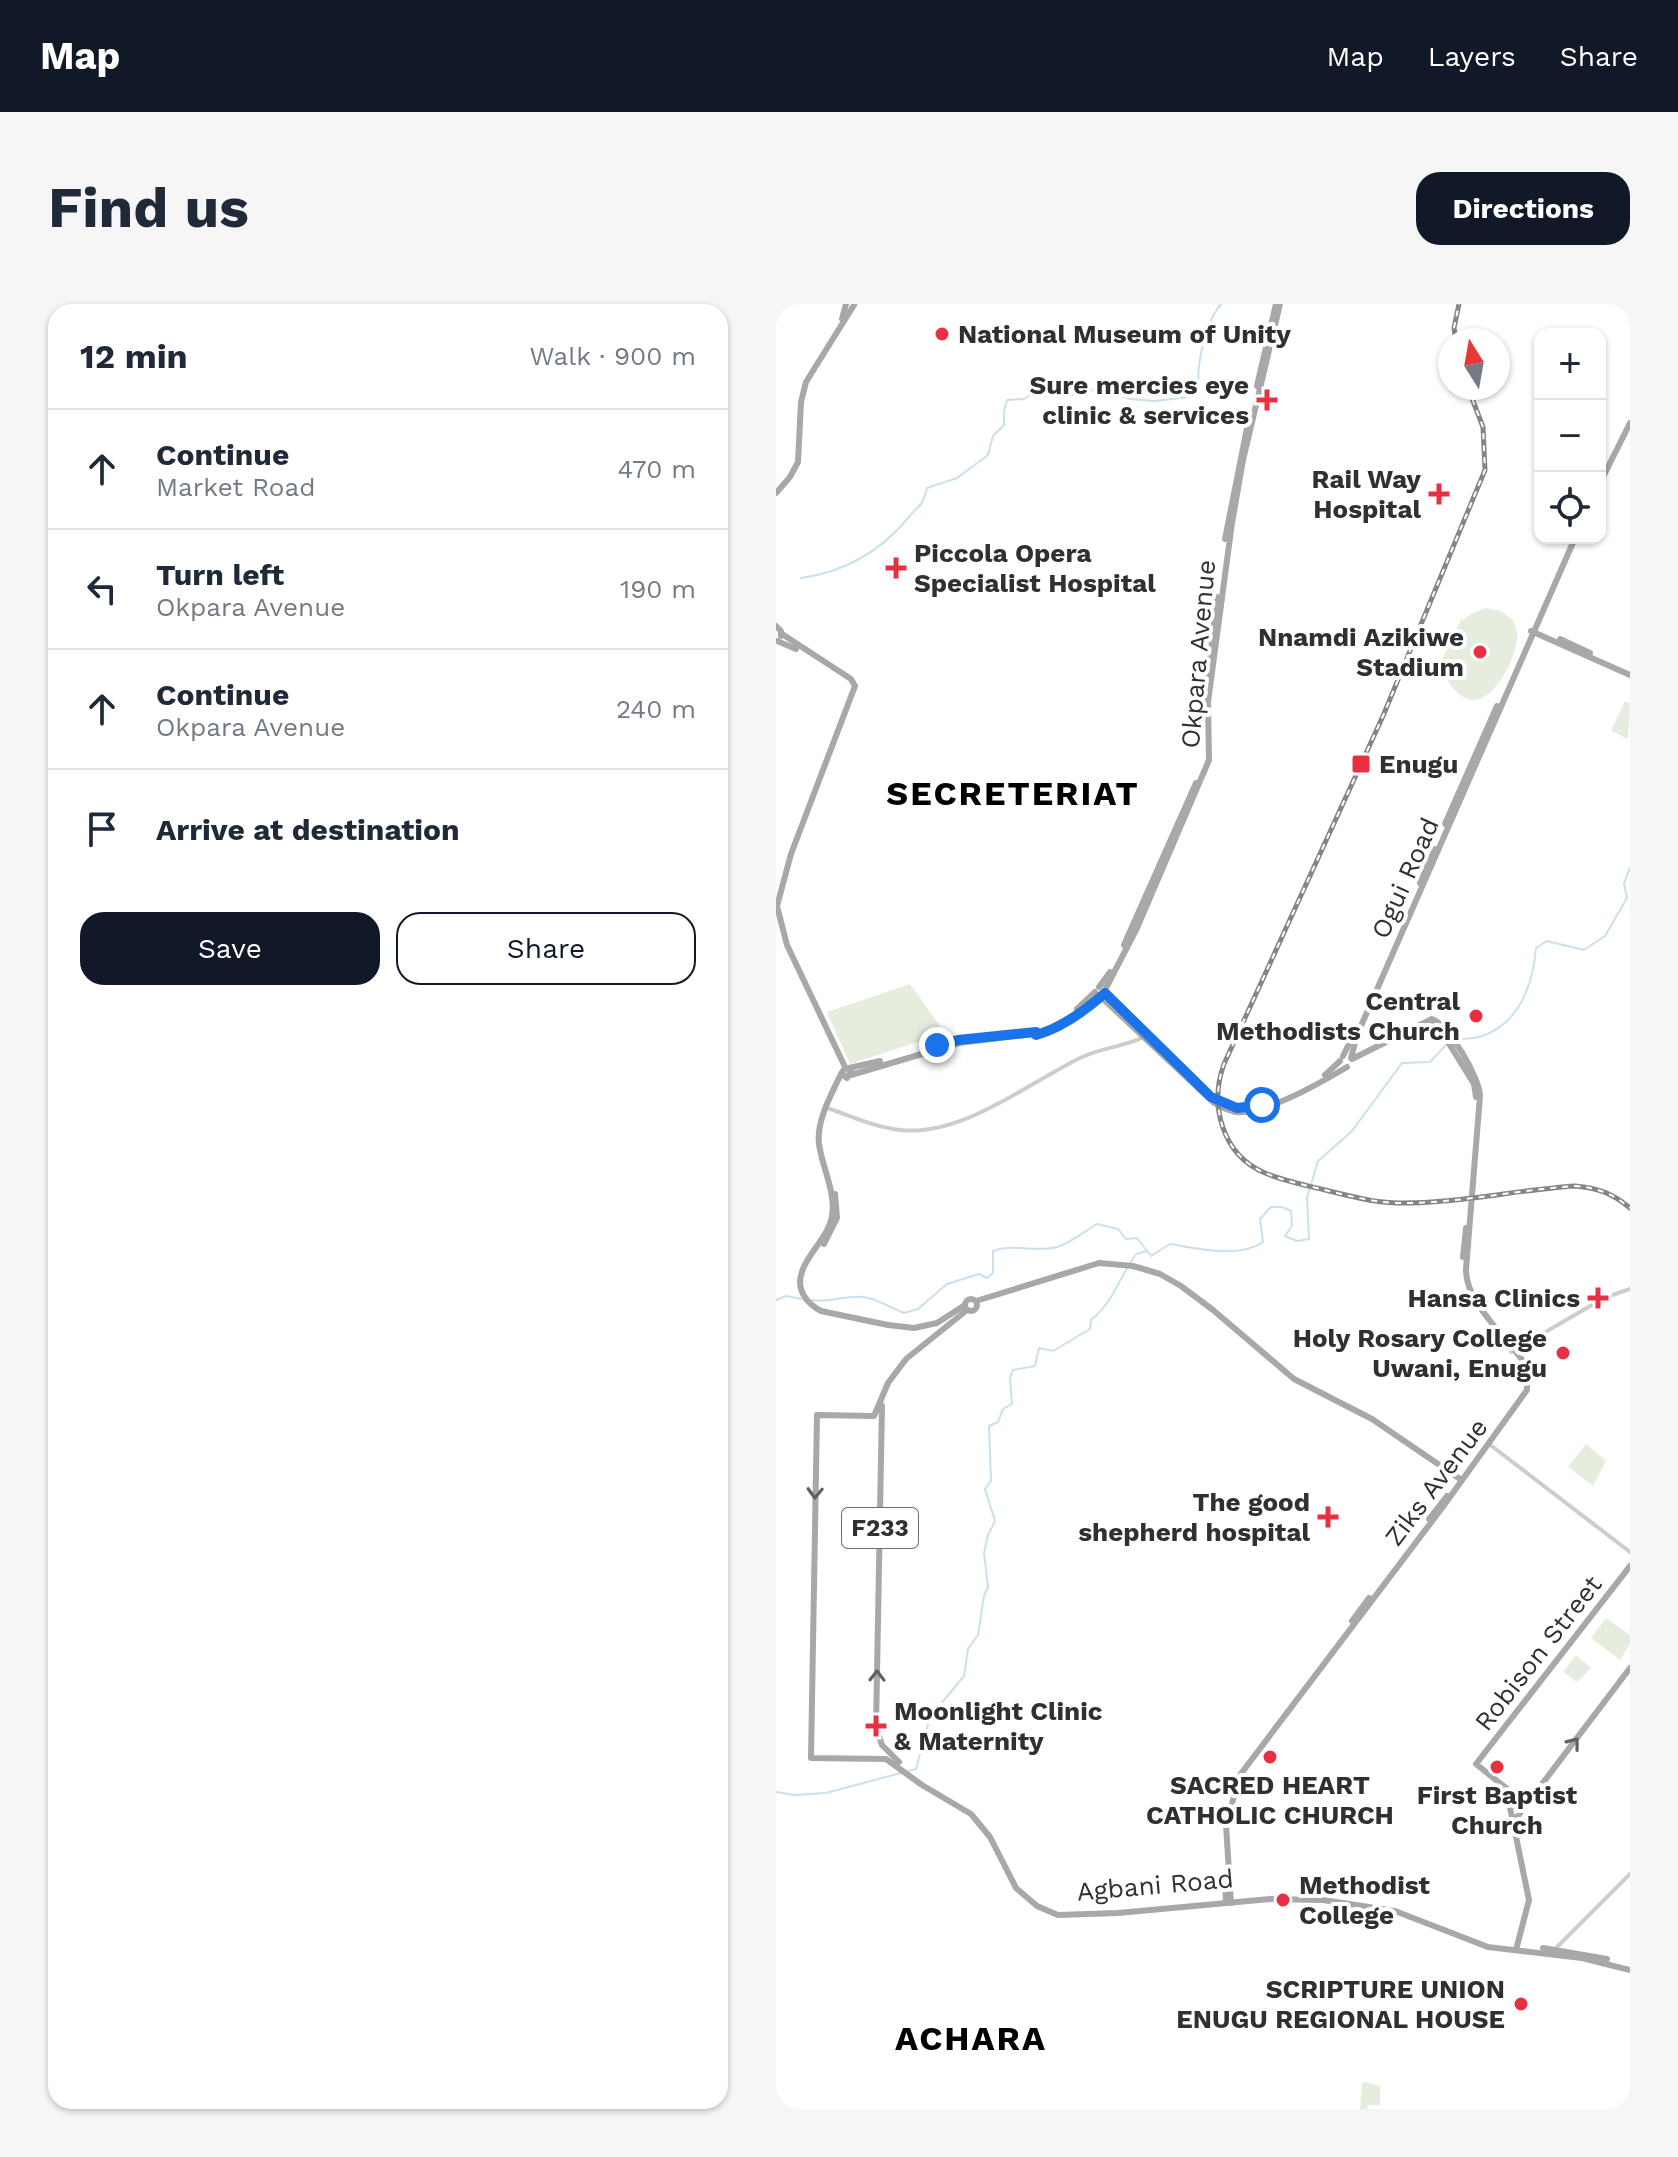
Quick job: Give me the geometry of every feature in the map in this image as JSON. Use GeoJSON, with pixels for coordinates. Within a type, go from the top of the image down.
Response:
{"type":"FeatureCollection","features":[{"type":"Feature","properties":{"kind":"main road"},"geometry":{"type":"LineString","coordinates":[[776,493],[798,462],[801,402],[806,382],[853,304]]}},
{"type":"Feature","properties":{"kind":"main road","name":"Okpara Avenue"},"geometry":{"type":"LineString","coordinates":[[845,1071],[959,1043],[1036,1033],[1064,1023],[1101,993],[1126,947],[1209,760],[1208,702],[1221,600],[1240,475],[1278,304]]}},
{"type":"Feature","properties":{"kind":"main road"},"geometry":{"type":"LineString","coordinates":[[1601,472],[1630,416]]}},
{"type":"Feature","properties":{"kind":"main road"},"geometry":{"type":"LineString","coordinates":[[1606,472],[1630,423]]}},
{"type":"Feature","properties":{"kind":"main road","name":"Ogui Road"},"geometry":{"type":"LineString","coordinates":[[1348,1061],[1571,544]]}},
{"type":"Feature","properties":{"kind":"main road"},"geometry":{"type":"LineString","coordinates":[[778,628],[777,641],[791,646],[847,680],[851,686],[850,696]]}},
{"type":"Feature","properties":{"kind":"main road"},"geometry":{"type":"LineString","coordinates":[[778,628],[854,681],[855,686],[792,854],[777,906],[787,945],[845,1071],[830,1109],[822,1142],[837,1203],[837,1218],[805,1276],[809,1299]]}},
{"type":"Feature","properties":{"kind":"main road"},"geometry":{"type":"LineString","coordinates":[[1535,630],[1630,672]]}},
{"type":"Feature","properties":{"kind":"main road"},"geometry":{"type":"LineString","coordinates":[[850,696],[863,690]]}},
{"type":"Feature","properties":{"kind":"main road"},"geometry":{"type":"LineString","coordinates":[[1101,993],[1216,1103]]}},
{"type":"Feature","properties":{"kind":"main road"},"geometry":{"type":"LineString","coordinates":[[1101,993],[1216,1103],[1236,1112],[1257,1110],[1283,1100],[1348,1061]]}},
{"type":"Feature","properties":{"kind":"main road","name":"Ziks Avenue"},"geometry":{"type":"LineString","coordinates":[[1228,1901],[1222,1824],[1236,1774],[1488,1444],[1524,1387],[1522,1367],[1513,1350],[1476,1307],[1464,1286],[1474,1084],[1439,1021],[1430,1019],[1348,1061]]}},
{"type":"Feature","properties":{"kind":"main road"},"geometry":{"type":"LineString","coordinates":[[845,1071],[827,1105],[819,1136],[833,1213],[802,1274],[801,1285],[809,1299],[829,1309],[908,1324],[936,1319],[967,1307]]}},
{"type":"Feature","properties":{"kind":"main road","name":"F233"},"geometry":{"type":"LineString","coordinates":[[967,1307],[906,1364],[885,1394],[881,1410],[876,1727],[888,1757],[811,1758],[817,1415],[874,1416],[888,1383],[906,1359],[967,1307],[976,1308],[976,1301],[1089,1265],[1128,1266],[1169,1278],[1213,1310],[1294,1379],[1372,1419],[1461,1480]]}},
{"type":"Feature","properties":{"kind":"main road","name":"Robison Street"},"geometry":{"type":"LineString","coordinates":[[1506,1788],[1476,1764],[1630,1566]]}},
{"type":"Feature","properties":{"kind":"main road"},"geometry":{"type":"LineString","coordinates":[[1514,1821],[1630,1668]]}},
{"type":"Feature","properties":{"kind":"main road","name":"Agbani Road"},"geometry":{"type":"LineString","coordinates":[[888,1757],[907,1772],[970,1808],[987,1828],[1016,1883],[1050,1909],[1079,1913],[1308,1896],[1366,1901],[1416,1914],[1481,1941],[1517,1949],[1553,1951],[1630,1968]]}},
{"type":"Feature","properties":{"kind":"main road"},"geometry":{"type":"LineString","coordinates":[[1506,1788],[1526,1804]]}},
{"type":"Feature","properties":{"kind":"main road"},"geometry":{"type":"LineString","coordinates":[[1506,1788],[1529,1900],[1517,1949]]}},
{"type":"Feature","properties":{"kind":"street"},"geometry":{"type":"LineString","coordinates":[[830,1109],[882,1127],[937,1129],[990,1107],[1083,1057],[1144,1037]]}},
{"type":"Feature","properties":{"kind":"street"},"geometry":{"type":"LineString","coordinates":[[1513,1350],[1604,1298],[1630,1289]]}},
{"type":"Feature","properties":{"kind":"street"},"geometry":{"type":"LineString","coordinates":[[1488,1444],[1630,1552]]}},
{"type":"Feature","properties":{"kind":"street"},"geometry":{"type":"LineString","coordinates":[[1553,1951],[1630,1874]]}},
{"type":"Feature","properties":{"kind":"green space","name":"Nnamdi Azikiwe Stadium"},"geometry":{"type":"Polygon","coordinates":[[[1485,608],[1501,611],[1513,620],[1517,639],[1511,661],[1497,684],[1479,699],[1469,700],[1459,694],[1442,673],[1443,658],[1461,619],[1485,608]]]}},
{"type":"Feature","properties":{"kind":"green space"},"geometry":{"type":"Polygon","coordinates":[[[1625,701],[1630,703],[1628,739],[1611,731],[1625,701]]]}},
{"type":"Feature","properties":{"kind":"green space"},"geometry":{"type":"Polygon","coordinates":[[[910,984],[945,1033],[850,1064],[827,1012],[910,984]]]}},
{"type":"Feature","properties":{"kind":"green space"},"geometry":{"type":"Polygon","coordinates":[[[1586,1444],[1606,1461],[1593,1486],[1568,1467],[1586,1444]]]}},
{"type":"Feature","properties":{"kind":"green space"},"geometry":{"type":"Polygon","coordinates":[[[1606,1618],[1630,1635],[1630,1644],[1620,1660],[1591,1638],[1606,1618]]]}},
{"type":"Feature","properties":{"kind":"green space"},"geometry":{"type":"Polygon","coordinates":[[[1576,1655],[1591,1668],[1577,1682],[1563,1672],[1576,1655]]]}},
{"type":"Feature","properties":{"kind":"green space"},"geometry":{"type":"Polygon","coordinates":[[[1362,2083],[1380,2086],[1380,2105],[1360,2109],[1362,2083]]]}},
{"type":"Feature","properties":{"kind":"waterway"},"geometry":{"type":"LineString","coordinates":[[801,578],[832,571],[873,550],[920,506],[927,488],[957,478],[988,455],[993,436],[1004,425],[1007,400],[1024,399],[1034,393],[1051,397],[1081,394],[1099,388],[1130,399],[1154,401],[1191,397],[1197,385],[1206,333],[1221,304]]}},
{"type":"Feature","properties":{"kind":"waterway"},"geometry":{"type":"LineString","coordinates":[[1456,1040],[1479,1037],[1495,1030],[1515,1012],[1528,988],[1536,948],[1547,941],[1584,950],[1605,936],[1627,898],[1624,883],[1630,868]]}},
{"type":"Feature","properties":{"kind":"waterway"},"geometry":{"type":"LineString","coordinates":[[812,1300],[863,1297],[904,1313],[918,1309],[947,1284],[979,1274],[987,1278],[993,1273],[993,1251],[1057,1247],[1097,1224],[1118,1229],[1126,1239],[1137,1238],[1151,1256],[1170,1244],[1205,1250],[1242,1250],[1263,1242],[1260,1219],[1271,1207],[1282,1207],[1291,1211],[1292,1226],[1285,1236],[1297,1241],[1309,1239],[1307,1198],[1318,1161],[1352,1131],[1402,1063],[1430,1062],[1447,1044]]}},
{"type":"Feature","properties":{"kind":"waterway"},"geometry":{"type":"LineString","coordinates":[[776,1792],[794,1795],[826,1793],[916,1769],[930,1717],[964,1676],[968,1649],[978,1635],[988,1587],[984,1553],[995,1521],[985,1489],[991,1481],[989,1426],[998,1422],[1003,1409],[1012,1404],[1010,1378],[1013,1370],[1035,1366],[1039,1348],[1053,1351],[1090,1329],[1091,1320],[1111,1297],[1130,1262],[1136,1254],[1147,1251]]}},
{"type":"Feature","properties":{"kind":"waterway"},"geometry":{"type":"LineString","coordinates":[[776,1300],[786,1296],[802,1299]]}},
{"type":"Feature","properties":{"kind":"railway"},"geometry":{"type":"LineString","coordinates":[[1454,328],[1459,304]]}},
{"type":"Feature","properties":{"kind":"railway"},"geometry":{"type":"LineString","coordinates":[[1473,400],[1483,427],[1485,470],[1383,716],[1224,1064],[1218,1096],[1219,1112],[1229,1141],[1250,1165],[1280,1178],[1343,1194],[1370,1200],[1419,1203],[1575,1186],[1604,1192],[1630,1208]]}},
{"type":"Feature","properties":{"kind":"place","name":"National Museum of Unity"},"geometry":{"type":"Point","coordinates":[942,334]}},
{"type":"Feature","properties":{"kind":"place","name":"Sure mercies eye clinic & services"},"geometry":{"type":"Point","coordinates":[1267,400]}},
{"type":"Feature","properties":{"kind":"place","name":"Rail Way Hospital"},"geometry":{"type":"Point","coordinates":[1439,494]}},
{"type":"Feature","properties":{"kind":"place","name":"Piccola Opera Specialist Hospital"},"geometry":{"type":"Point","coordinates":[896,568]}},
{"type":"Feature","properties":{"kind":"place","name":"Nnamdi Azikiwe Stadium"},"geometry":{"type":"Point","coordinates":[1480,652]}},
{"type":"Feature","properties":{"kind":"place","name":"Enugu"},"geometry":{"type":"Point","coordinates":[1361,764]}},
{"type":"Feature","properties":{"kind":"place","name":"Central Methodists Church"},"geometry":{"type":"Point","coordinates":[1476,1016]}},
{"type":"Feature","properties":{"kind":"place","name":"Hansa Clinics"},"geometry":{"type":"Point","coordinates":[1598,1298]}},
{"type":"Feature","properties":{"kind":"place","name":"Holy Rosary College Uwani, Enugu"},"geometry":{"type":"Point","coordinates":[1563,1353]}},
{"type":"Feature","properties":{"kind":"place","name":"The good shepherd hospital"},"geometry":{"type":"Point","coordinates":[1328,1517]}},
{"type":"Feature","properties":{"kind":"place","name":"Moonlight Clinic & Maternity"},"geometry":{"type":"Point","coordinates":[876,1726]}},
{"type":"Feature","properties":{"kind":"place","name":"SACRED HEART CATHOLIC CHURCH"},"geometry":{"type":"Point","coordinates":[1270,1757]}},
{"type":"Feature","properties":{"kind":"place","name":"First Baptist Church"},"geometry":{"type":"Point","coordinates":[1497,1767]}},
{"type":"Feature","properties":{"kind":"place","name":"Methodist College"},"geometry":{"type":"Point","coordinates":[1283,1900]}},
{"type":"Feature","properties":{"kind":"place","name":"SCRIPTURE UNION ENUGU REGIONAL HOUSE"},"geometry":{"type":"Point","coordinates":[1521,2004]}},
{"type":"Feature","properties":{"kind":"district","name":"SECRETERIAT"},"geometry":{"type":"Point","coordinates":[1013,793]}},
{"type":"Feature","properties":{"kind":"district","name":"ACHARA"},"geometry":{"type":"Point","coordinates":[971,2038]}},
{"type":"Feature","properties":{"kind":"route"},"geometry":{"type":"LineString","coordinates":[[937,1045],[966,1039],[1036,1032],[1036,1035],[1064,1023],[1105,993],[1211,1097],[1237,1108],[1262,1105]]}}]}
